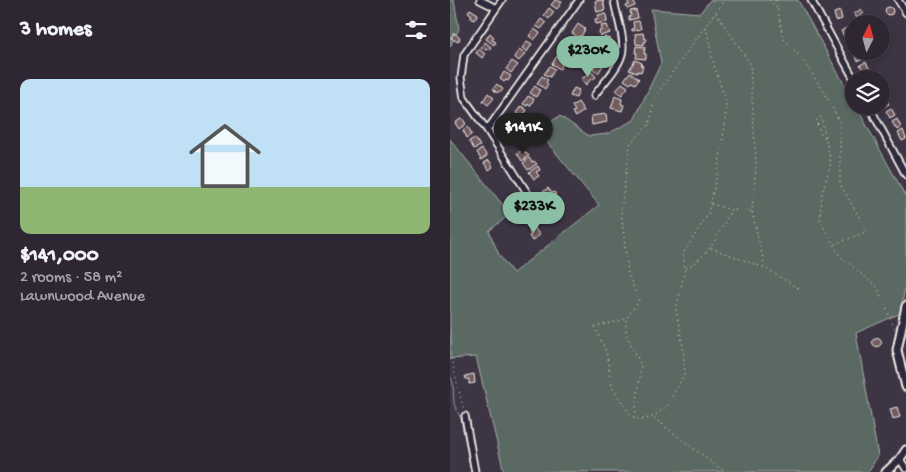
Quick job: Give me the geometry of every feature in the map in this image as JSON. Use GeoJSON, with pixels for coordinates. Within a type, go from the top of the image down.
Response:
{"type":"FeatureCollection","features":[{"type":"Feature","properties":{"kind":"street"},"geometry":{"type":"LineString","coordinates":[[480,0],[496,8]]}},
{"type":"Feature","properties":{"kind":"street"},"geometry":{"type":"LineString","coordinates":[[502,0],[464,55],[461,65],[461,88],[464,98],[487,130],[544,219]]}},
{"type":"Feature","properties":{"kind":"street"},"geometry":{"type":"LineString","coordinates":[[487,130],[579,0]]}},
{"type":"Feature","properties":{"kind":"street"},"geometry":{"type":"LineString","coordinates":[[594,96],[618,64],[622,53],[623,45],[614,0]]}},
{"type":"Feature","properties":{"kind":"street"},"geometry":{"type":"LineString","coordinates":[[811,0],[849,70]]}},
{"type":"Feature","properties":{"kind":"street"},"geometry":{"type":"LineString","coordinates":[[898,0],[906,13]]}},
{"type":"Feature","properties":{"kind":"street"},"geometry":{"type":"LineString","coordinates":[[874,115],[906,176]]}},
{"type":"Feature","properties":{"kind":"street"},"geometry":{"type":"LineString","coordinates":[[906,306],[897,350],[906,387]]}},
{"type":"Feature","properties":{"kind":"street"},"geometry":{"type":"LineString","coordinates":[[465,416],[475,472]]}},
{"type":"Feature","properties":{"kind":"street"},"geometry":{"type":"LineString","coordinates":[[886,472],[900,459],[906,450]]}},
{"type":"Feature","properties":{"kind":"street"},"geometry":{"type":"LineString","coordinates":[[900,459],[906,469]]}},
{"type":"Feature","properties":{"kind":"path"},"geometry":{"type":"LineString","coordinates":[[635,418],[641,365],[626,334],[626,319],[639,301],[628,274],[620,210],[630,144],[649,125],[655,96],[724,0]]}},
{"type":"Feature","properties":{"kind":"path"},"geometry":{"type":"LineString","coordinates":[[769,0],[778,8]]}},
{"type":"Feature","properties":{"kind":"path"},"geometry":{"type":"LineString","coordinates":[[776,0],[783,38],[799,54],[823,90],[840,122],[840,184],[865,227],[866,232],[832,245]]}},
{"type":"Feature","properties":{"kind":"path"},"geometry":{"type":"LineString","coordinates":[[716,12],[750,63],[756,166],[752,211],[765,268]]}},
{"type":"Feature","properties":{"kind":"path"},"geometry":{"type":"LineString","coordinates":[[626,319],[595,327],[606,352],[612,387],[631,416],[640,420],[653,417],[668,405],[685,372],[683,346],[676,310],[685,269],[683,254],[708,214],[718,170],[725,125],[726,102],[714,65],[706,27]]}},
{"type":"Feature","properties":{"kind":"path"},"geometry":{"type":"LineString","coordinates":[[825,137],[821,135],[816,120],[821,117],[831,163],[822,194],[820,220],[839,255],[877,287],[899,339]]}},
{"type":"Feature","properties":{"kind":"path"},"geometry":{"type":"LineString","coordinates":[[710,204],[731,210],[752,211]]}},
{"type":"Feature","properties":{"kind":"path"},"geometry":{"type":"LineString","coordinates":[[685,269],[699,260],[711,248],[731,210]]}},
{"type":"Feature","properties":{"kind":"path"},"geometry":{"type":"LineString","coordinates":[[711,248],[765,268],[801,290]]}},
{"type":"Feature","properties":{"kind":"path"},"geometry":{"type":"LineString","coordinates":[[450,358],[465,416]]}},
{"type":"Feature","properties":{"kind":"path"},"geometry":{"type":"LineString","coordinates":[[653,417],[715,465],[727,472]]}},
{"type":"Feature","properties":{"kind":"green space"},"geometry":{"type":"Polygon","coordinates":[[[450,0],[454,0],[459,29],[450,47],[450,0]]]}},
{"type":"Feature","properties":{"kind":"green space"},"geometry":{"type":"Polygon","coordinates":[[[710,0],[798,0],[845,86],[845,115],[861,115],[906,197],[906,278],[901,313],[856,333],[878,456],[868,472],[504,472],[476,357],[450,359],[450,139],[510,214],[489,231],[499,255],[513,273],[599,205],[537,130],[560,116],[589,136],[607,134],[634,120],[661,63],[651,9],[700,13],[710,0]]]}},
{"type":"Feature","properties":{"kind":"building"},"geometry":{"type":"Polygon","coordinates":[[[555,0],[562,2],[557,9],[551,5],[555,0]]]}},
{"type":"Feature","properties":{"kind":"building"},"geometry":{"type":"Polygon","coordinates":[[[603,0],[605,10],[597,12],[595,1],[603,0]]]}},
{"type":"Feature","properties":{"kind":"building"},"geometry":{"type":"Polygon","coordinates":[[[627,0],[634,0],[635,6],[627,9],[626,6],[629,5],[627,0]]]}},
{"type":"Feature","properties":{"kind":"building"},"geometry":{"type":"Polygon","coordinates":[[[549,8],[554,12],[549,19],[544,15],[549,8]]]}},
{"type":"Feature","properties":{"kind":"building"},"geometry":{"type":"Polygon","coordinates":[[[886,8],[892,8],[892,14],[886,14],[886,8]]]}},
{"type":"Feature","properties":{"kind":"building"},"geometry":{"type":"Polygon","coordinates":[[[470,9],[478,14],[474,20],[468,12],[470,9]]]}},
{"type":"Feature","properties":{"kind":"building"},"geometry":{"type":"Polygon","coordinates":[[[861,9],[864,13],[861,15],[854,14],[861,9]]]}},
{"type":"Feature","properties":{"kind":"building"},"geometry":{"type":"Polygon","coordinates":[[[636,10],[638,18],[629,20],[631,16],[630,11],[636,10]]]}},
{"type":"Feature","properties":{"kind":"building"},"geometry":{"type":"Polygon","coordinates":[[[840,11],[842,19],[836,21],[834,13],[840,11]]]}},
{"type":"Feature","properties":{"kind":"building"},"geometry":{"type":"Polygon","coordinates":[[[606,14],[607,22],[596,24],[595,19],[599,18],[598,15],[606,14]]]}},
{"type":"Feature","properties":{"kind":"building"},"geometry":{"type":"Polygon","coordinates":[[[541,19],[546,23],[541,29],[536,26],[541,19]]]}},
{"type":"Feature","properties":{"kind":"building"},"geometry":{"type":"Polygon","coordinates":[[[639,21],[641,29],[632,31],[634,28],[633,22],[639,21]]]}},
{"type":"Feature","properties":{"kind":"building"},"geometry":{"type":"Polygon","coordinates":[[[578,24],[585,29],[581,37],[572,33],[578,24]]]}},
{"type":"Feature","properties":{"kind":"building"},"geometry":{"type":"Polygon","coordinates":[[[607,25],[610,33],[600,36],[601,26],[607,25]]]}},
{"type":"Feature","properties":{"kind":"building"},"geometry":{"type":"Polygon","coordinates":[[[534,29],[540,33],[534,40],[529,36],[534,29]]]}},
{"type":"Feature","properties":{"kind":"building"},"geometry":{"type":"Polygon","coordinates":[[[845,29],[845,38],[841,31],[845,29]]]}},
{"type":"Feature","properties":{"kind":"building"},"geometry":{"type":"Polygon","coordinates":[[[454,33],[460,38],[458,42],[451,38],[454,33]]]}},
{"type":"Feature","properties":{"kind":"building"},"geometry":{"type":"Polygon","coordinates":[[[490,33],[494,37],[492,40],[496,42],[494,45],[486,39],[490,33]]]}},
{"type":"Feature","properties":{"kind":"building"},"geometry":{"type":"Polygon","coordinates":[[[643,33],[646,42],[644,42],[644,45],[636,44],[635,34],[643,33]]]}},
{"type":"Feature","properties":{"kind":"building"},"geometry":{"type":"Polygon","coordinates":[[[571,37],[576,41],[571,46],[566,43],[571,37]]]}},
{"type":"Feature","properties":{"kind":"building"},"geometry":{"type":"Polygon","coordinates":[[[604,37],[610,39],[610,48],[602,47],[604,37]]]}},
{"type":"Feature","properties":{"kind":"building"},"geometry":{"type":"Polygon","coordinates":[[[527,41],[532,44],[527,52],[522,48],[527,41]]]}},
{"type":"Feature","properties":{"kind":"building"},"geometry":{"type":"Polygon","coordinates":[[[485,42],[491,47],[489,50],[481,47],[485,42]]]}},
{"type":"Feature","properties":{"kind":"building"},"geometry":{"type":"Polygon","coordinates":[[[636,46],[645,47],[644,54],[646,54],[646,59],[636,58],[636,46]]]}},
{"type":"Feature","properties":{"kind":"building"},"geometry":{"type":"Polygon","coordinates":[[[565,47],[570,50],[565,57],[559,54],[565,47]]]}},
{"type":"Feature","properties":{"kind":"building"},"geometry":{"type":"Polygon","coordinates":[[[479,49],[485,54],[482,58],[476,53],[479,49]]]}},
{"type":"Feature","properties":{"kind":"building"},"geometry":{"type":"Polygon","coordinates":[[[519,50],[525,54],[519,61],[514,57],[519,50]]]}},
{"type":"Feature","properties":{"kind":"building"},"geometry":{"type":"Polygon","coordinates":[[[604,50],[609,53],[606,62],[599,57],[604,50]]]}},
{"type":"Feature","properties":{"kind":"building"},"geometry":{"type":"Polygon","coordinates":[[[557,56],[563,60],[560,63],[562,65],[560,69],[552,64],[557,56]]]}},
{"type":"Feature","properties":{"kind":"building"},"geometry":{"type":"Polygon","coordinates":[[[635,60],[642,63],[641,72],[638,71],[637,73],[629,70],[635,60]]]}},
{"type":"Feature","properties":{"kind":"building"},"geometry":{"type":"Polygon","coordinates":[[[512,61],[518,65],[511,73],[506,69],[512,61]]]}},
{"type":"Feature","properties":{"kind":"building"},"geometry":{"type":"Polygon","coordinates":[[[866,62],[870,70],[863,70],[860,65],[866,62]]]}},
{"type":"Feature","properties":{"kind":"building"},"geometry":{"type":"Polygon","coordinates":[[[598,63],[603,66],[598,73],[593,69],[598,63]]]}},
{"type":"Feature","properties":{"kind":"building"},"geometry":{"type":"Polygon","coordinates":[[[550,66],[555,69],[550,77],[544,74],[550,66]]]}},
{"type":"Feature","properties":{"kind":"building"},"geometry":{"type":"Polygon","coordinates":[[[504,72],[511,76],[508,81],[504,82],[500,79],[504,72]]]}},
{"type":"Feature","properties":{"kind":"building"},"geometry":{"type":"Polygon","coordinates":[[[592,72],[596,77],[591,79],[586,85],[581,79],[592,72]]]}},
{"type":"Feature","properties":{"kind":"building"},"geometry":{"type":"Polygon","coordinates":[[[630,72],[639,79],[635,84],[632,82],[630,84],[624,80],[630,72]]]}},
{"type":"Feature","properties":{"kind":"building"},"geometry":{"type":"Polygon","coordinates":[[[542,76],[548,80],[545,89],[537,83],[542,76]]]}},
{"type":"Feature","properties":{"kind":"building"},"geometry":{"type":"Polygon","coordinates":[[[622,83],[628,87],[622,95],[616,91],[622,83]]]}},
{"type":"Feature","properties":{"kind":"building"},"geometry":{"type":"Polygon","coordinates":[[[497,84],[503,89],[497,93],[493,89],[497,84]]]}},
{"type":"Feature","properties":{"kind":"building"},"geometry":{"type":"Polygon","coordinates":[[[535,86],[540,90],[536,97],[530,93],[535,86]]]}},
{"type":"Feature","properties":{"kind":"building"},"geometry":{"type":"Polygon","coordinates":[[[574,88],[579,90],[576,98],[570,96],[574,88]]]}},
{"type":"Feature","properties":{"kind":"building"},"geometry":{"type":"Polygon","coordinates":[[[488,93],[494,98],[488,105],[483,101],[488,93]]]}},
{"type":"Feature","properties":{"kind":"building"},"geometry":{"type":"Polygon","coordinates":[[[528,96],[534,99],[530,106],[523,104],[528,96]]]}},
{"type":"Feature","properties":{"kind":"building"},"geometry":{"type":"Polygon","coordinates":[[[615,96],[622,99],[621,104],[624,105],[622,111],[611,108],[615,96]]]}},
{"type":"Feature","properties":{"kind":"building"},"geometry":{"type":"Polygon","coordinates":[[[578,102],[584,111],[575,117],[572,112],[575,111],[572,106],[578,102]]]}},
{"type":"Feature","properties":{"kind":"building"},"geometry":{"type":"Polygon","coordinates":[[[521,106],[527,110],[522,117],[516,113],[521,106]]]}},
{"type":"Feature","properties":{"kind":"building"},"geometry":{"type":"Polygon","coordinates":[[[890,109],[895,115],[890,118],[888,115],[890,115],[890,109]]]}},
{"type":"Feature","properties":{"kind":"building"},"geometry":{"type":"Polygon","coordinates":[[[606,114],[607,122],[592,125],[591,116],[606,114]]]}},
{"type":"Feature","properties":{"kind":"building"},"geometry":{"type":"Polygon","coordinates":[[[513,116],[522,122],[515,127],[510,124],[513,116]]]}},
{"type":"Feature","properties":{"kind":"building"},"geometry":{"type":"Polygon","coordinates":[[[462,118],[466,124],[459,129],[455,123],[462,118]]]}},
{"type":"Feature","properties":{"kind":"building"},"geometry":{"type":"Polygon","coordinates":[[[897,119],[901,127],[897,130],[892,122],[897,119]]]}},
{"type":"Feature","properties":{"kind":"building"},"geometry":{"type":"Polygon","coordinates":[[[468,127],[472,134],[467,138],[463,130],[468,127]]]}},
{"type":"Feature","properties":{"kind":"building"},"geometry":{"type":"Polygon","coordinates":[[[510,129],[515,137],[509,141],[504,133],[510,129]]]}},
{"type":"Feature","properties":{"kind":"building"},"geometry":{"type":"Polygon","coordinates":[[[903,130],[906,139],[902,141],[898,133],[903,130]]]}},
{"type":"Feature","properties":{"kind":"building"},"geometry":{"type":"Polygon","coordinates":[[[475,138],[480,146],[474,149],[469,141],[475,138]]]}},
{"type":"Feature","properties":{"kind":"building"},"geometry":{"type":"Polygon","coordinates":[[[482,149],[487,156],[481,160],[477,152],[482,149]]]}},
{"type":"Feature","properties":{"kind":"building"},"geometry":{"type":"Polygon","coordinates":[[[523,150],[529,156],[522,161],[517,153],[523,150]]]}},
{"type":"Feature","properties":{"kind":"building"},"geometry":{"type":"Polygon","coordinates":[[[529,158],[537,164],[528,170],[523,163],[529,158]]]}},
{"type":"Feature","properties":{"kind":"building"},"geometry":{"type":"Polygon","coordinates":[[[489,160],[493,167],[489,170],[484,163],[489,160]]]}},
{"type":"Feature","properties":{"kind":"building"},"geometry":{"type":"Polygon","coordinates":[[[538,166],[540,170],[536,172],[539,176],[534,179],[529,172],[538,166]]]}},
{"type":"Feature","properties":{"kind":"building"},"geometry":{"type":"Polygon","coordinates":[[[548,188],[552,193],[556,194],[548,200],[543,192],[548,188]]]}},
{"type":"Feature","properties":{"kind":"building"},"geometry":{"type":"Polygon","coordinates":[[[554,198],[560,207],[555,211],[549,201],[554,198]]]}},
{"type":"Feature","properties":{"kind":"building"},"geometry":{"type":"Polygon","coordinates":[[[534,228],[540,235],[532,241],[529,232],[534,228]]]}},
{"type":"Feature","properties":{"kind":"building"},"geometry":{"type":"Polygon","coordinates":[[[877,337],[882,342],[877,347],[872,342],[877,337]]]}},
{"type":"Feature","properties":{"kind":"building"},"geometry":{"type":"Polygon","coordinates":[[[474,374],[475,383],[469,384],[469,379],[466,379],[465,376],[474,374]]]}},
{"type":"Feature","properties":{"kind":"building"},"geometry":{"type":"Polygon","coordinates":[[[897,407],[900,417],[893,419],[890,409],[897,407]]]}},
{"type":"Feature","properties":{"kind":"waterway"},"geometry":{"type":"LineString","coordinates":[[450,330],[452,344],[450,346]]}},
{"type":"Feature","properties":{"kind":"waterway"},"geometry":{"type":"LineString","coordinates":[[450,375],[453,383],[454,404],[461,419],[471,472]]}}]}
